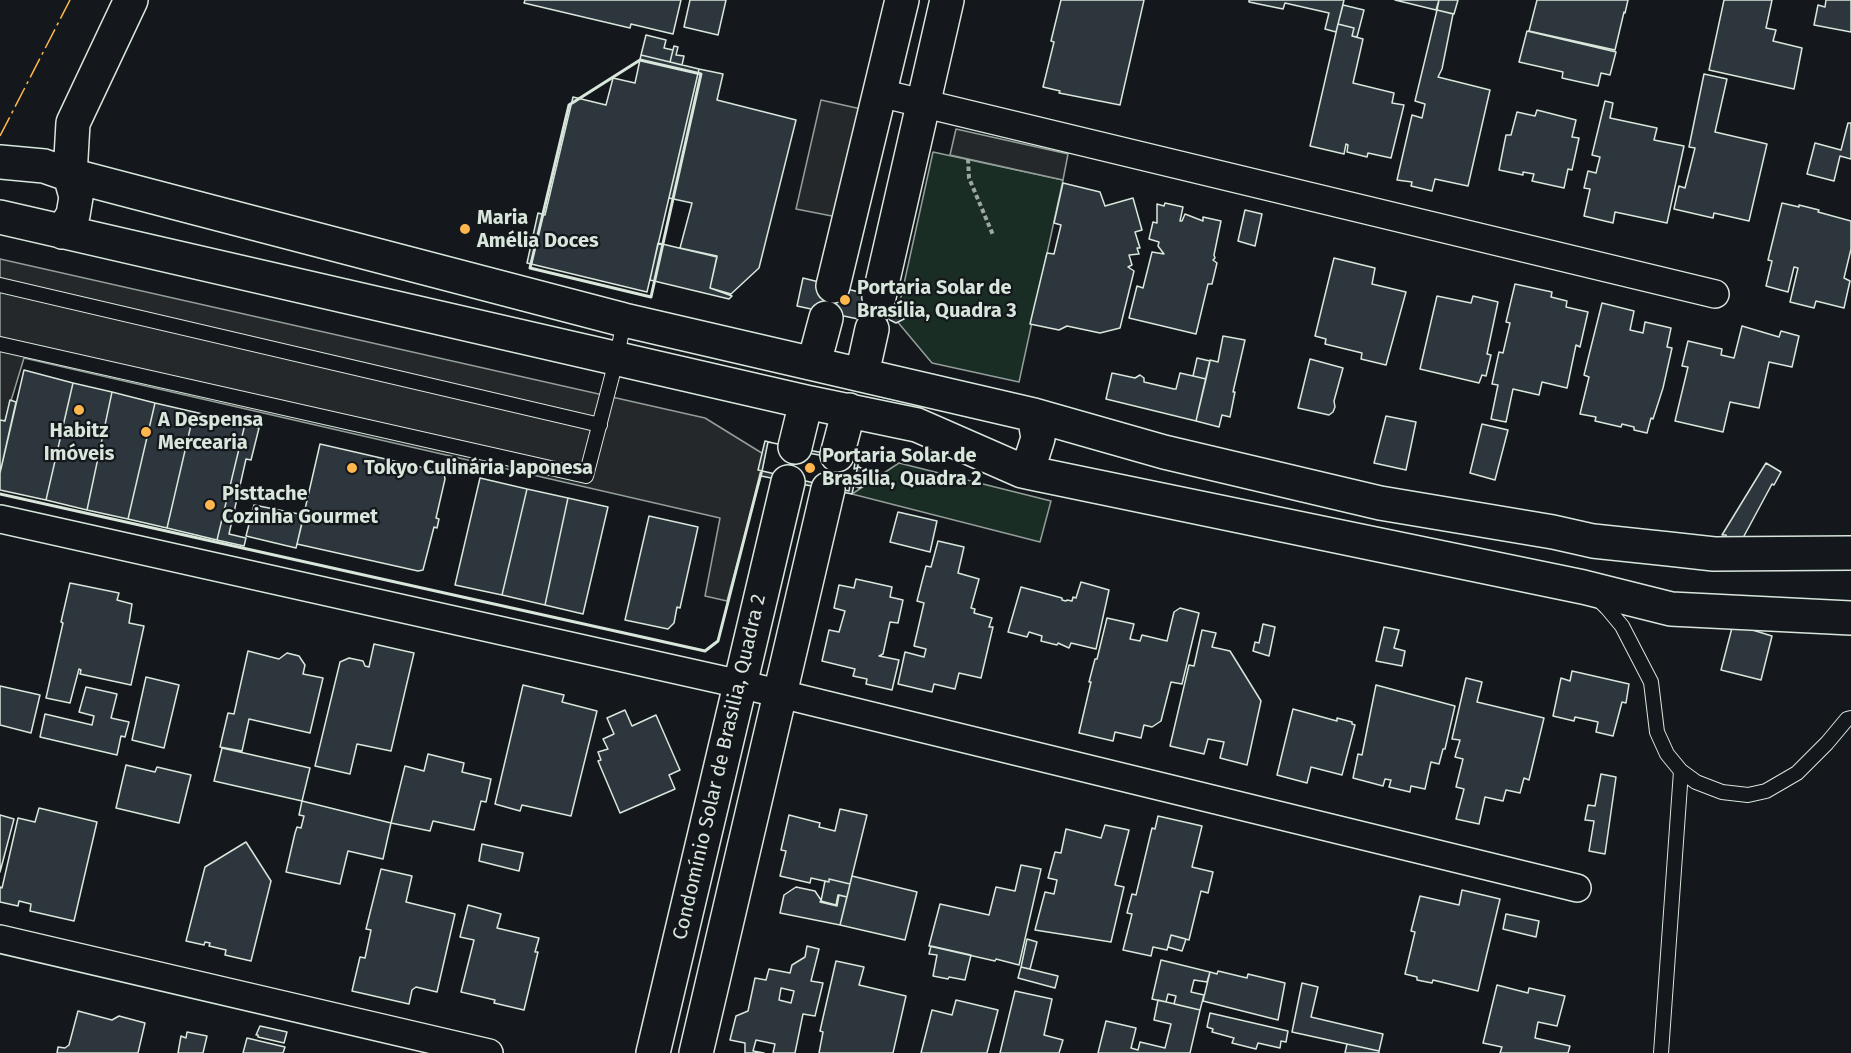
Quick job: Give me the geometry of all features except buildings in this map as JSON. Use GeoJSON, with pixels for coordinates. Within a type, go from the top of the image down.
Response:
{"type":"FeatureCollection","features":[{"type":"Feature","properties":{"kind":"street"},"geometry":{"type":"LineString","coordinates":[[62,232],[73,215],[76,196],[70,175],[73,123],[131,0]]}},
{"type":"Feature","properties":{"kind":"street"},"geometry":{"type":"LineString","coordinates":[[833,286],[902,0]]}},
{"type":"Feature","properties":{"kind":"street"},"geometry":{"type":"LineString","coordinates":[[879,297],[947,0]]}},
{"type":"Feature","properties":{"kind":"street"},"geometry":{"type":"LineString","coordinates":[[880,93],[1715,294]]}},
{"type":"Feature","properties":{"kind":"street"},"geometry":{"type":"LineString","coordinates":[[0,162],[44,166],[70,175],[624,321],[1034,415],[1164,452],[1380,503],[1553,532],[1593,541],[1714,554],[1851,553]]}},
{"type":"Feature","properties":{"kind":"street"},"geometry":{"type":"LineString","coordinates":[[0,217],[806,402],[917,425],[1022,471],[1583,587],[1671,609],[1851,618]]}},
{"type":"Feature","properties":{"kind":"street"},"geometry":{"type":"LineString","coordinates":[[841,254],[886,264]]}},
{"type":"Feature","properties":{"kind":"street"},"geometry":{"type":"LineString","coordinates":[[814,363],[826,318]]}},
{"type":"Feature","properties":{"kind":"street"},"geometry":{"type":"LineString","coordinates":[[862,374],[872,329]]}},
{"type":"Feature","properties":{"kind":"street"},"geometry":{"type":"LineString","coordinates":[[795,447],[806,402]]}},
{"type":"Feature","properties":{"kind":"street"},"geometry":{"type":"LineString","coordinates":[[837,455],[849,410]]}},
{"type":"Feature","properties":{"kind":"street"},"geometry":{"type":"LineString","coordinates":[[1022,471],[1032,457],[1038,438],[1034,415]]}},
{"type":"Feature","properties":{"kind":"street","name":"Condomínio Solar de Brasilia, Quadra 2"},"geometry":{"type":"LineString","coordinates":[[652,1053],[784,496],[825,504],[696,1053]]}},
{"type":"Feature","properties":{"kind":"street"},"geometry":{"type":"LineString","coordinates":[[0,519],[740,684],[1577,888]]}},
{"type":"Feature","properties":{"kind":"street"},"geometry":{"type":"LineString","coordinates":[[0,939],[489,1053]]}},
{"type":"Feature","properties":{"kind":"lane"},"geometry":{"type":"LineString","coordinates":[[0,285],[600,424]]}},
{"type":"Feature","properties":{"kind":"lane"},"geometry":{"type":"LineString","coordinates":[[0,344],[586,476],[624,321]]}},
{"type":"Feature","properties":{"kind":"lane"},"geometry":{"type":"LineString","coordinates":[[1583,587],[1607,608],[1622,626],[1651,682],[1657,732],[1667,754],[1681,771],[1696,782],[1722,792],[1748,795],[1766,791],[1797,773],[1850,719]]}},
{"type":"Feature","properties":{"kind":"lane"},"geometry":{"type":"LineString","coordinates":[[1661,1053],[1681,771]]}},
{"type":"Feature","properties":{"kind":"path"},"geometry":{"type":"LineString","coordinates":[[968,159],[969,178],[993,235]]}},
{"type":"Feature","properties":{"kind":"green space"},"geometry":{"type":"Polygon","coordinates":[[[933,152],[1063,180],[1019,382],[932,363],[896,320],[933,152]]]}},
{"type":"Feature","properties":{"kind":"green space"},"geometry":{"type":"Polygon","coordinates":[[[899,463],[1051,501],[1040,542],[852,494],[899,463]]]}},
{"type":"Feature","properties":{"kind":"shaded area"},"geometry":{"type":"Polygon","coordinates":[[[821,100],[861,109],[837,217],[796,209],[821,100]]]}},
{"type":"Feature","properties":{"kind":"shaded area"},"geometry":{"type":"Polygon","coordinates":[[[956,129],[1068,154],[1063,180],[950,155],[956,129]]]}},
{"type":"Feature","properties":{"kind":"shaded area"},"geometry":{"type":"Polygon","coordinates":[[[0,259],[705,418],[765,455],[727,601],[705,596],[720,518],[24,358],[4,424],[0,423],[0,259]]]}},
{"type":"Feature","properties":{"kind":"wall"},"geometry":{"type":"LineString","coordinates":[[640,60],[701,74],[651,297],[530,268],[569,105],[640,60]]}},
{"type":"Feature","properties":{"kind":"wall"},"geometry":{"type":"LineString","coordinates":[[0,494],[705,651],[718,641],[761,473]]}},
{"type":"Feature","properties":{"kind":"power"},"geometry":{"type":"LineString","coordinates":[[0,136],[70,0]]}},
{"type":"Feature","properties":{"kind":"place","name":"Maria Amélia Doces"},"geometry":{"type":"Point","coordinates":[465,229]}},
{"type":"Feature","properties":{"kind":"place","name":"Portaria Solar de Brasília, Quadra 3"},"geometry":{"type":"Point","coordinates":[845,300]}},
{"type":"Feature","properties":{"kind":"place","name":"Habitz Imóveis"},"geometry":{"type":"Point","coordinates":[79,410]}},
{"type":"Feature","properties":{"kind":"place","name":"A Despensa Mercearia"},"geometry":{"type":"Point","coordinates":[146,432]}},
{"type":"Feature","properties":{"kind":"place","name":"Tokyo Culinária Japonesa"},"geometry":{"type":"Point","coordinates":[352,468]}},
{"type":"Feature","properties":{"kind":"place","name":"Portaria Solar de Brasília, Quadra 2"},"geometry":{"type":"Point","coordinates":[810,468]}},
{"type":"Feature","properties":{"kind":"place","name":"Pisttache Cozinha Gourmet"},"geometry":{"type":"Point","coordinates":[210,505]}}]}
